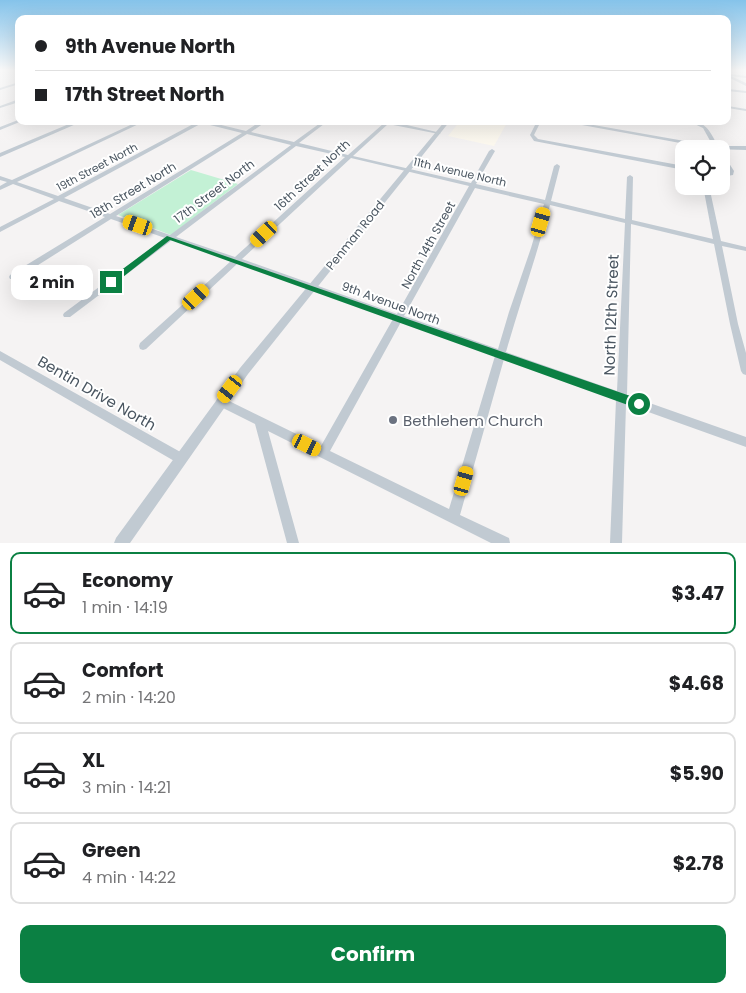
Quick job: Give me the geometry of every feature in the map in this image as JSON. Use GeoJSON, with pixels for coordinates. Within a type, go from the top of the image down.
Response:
{"type":"FeatureCollection","features":[{"type":"Feature","properties":{"kind":"street"},"geometry":{"type":"LineString","coordinates":[[0,107],[15,101]]}},
{"type":"Feature","properties":{"kind":"street"},"geometry":{"type":"LineString","coordinates":[[731,108],[746,110]]}},
{"type":"Feature","properties":{"kind":"street"},"geometry":{"type":"LineString","coordinates":[[0,129],[15,123]]}},
{"type":"Feature","properties":{"kind":"street"},"geometry":{"type":"LineString","coordinates":[[0,155],[71,125]]}},
{"type":"Feature","properties":{"kind":"street"},"geometry":{"type":"LineString","coordinates":[[0,188],[134,125]]}},
{"type":"Feature","properties":{"kind":"street","name":"19th Street North"},"geometry":{"type":"LineString","coordinates":[[0,230],[194,125]]}},
{"type":"Feature","properties":{"kind":"street","name":"11th Avenue North"},"geometry":{"type":"LineString","coordinates":[[213,125],[746,249]]}},
{"type":"Feature","properties":{"kind":"street","name":"18th Street North"},"geometry":{"type":"LineString","coordinates":[[13,277],[259,125]]}},
{"type":"Feature","properties":{"kind":"street","name":"17th Street North"},"geometry":{"type":"LineString","coordinates":[[68,315],[321,125]]}},
{"type":"Feature","properties":{"kind":"street","name":"16th Street North"},"geometry":{"type":"LineString","coordinates":[[143,346],[381,125]]}},
{"type":"Feature","properties":{"kind":"street"},"geometry":{"type":"LineString","coordinates":[[400,125],[439,132]]}},
{"type":"Feature","properties":{"kind":"street","name":"Penman Road"},"geometry":{"type":"LineString","coordinates":[[121,543],[221,402],[445,125]]}},
{"type":"Feature","properties":{"kind":"street"},"geometry":{"type":"LineString","coordinates":[[537,125],[532,135],[536,140],[675,166]]}},
{"type":"Feature","properties":{"kind":"street"},"geometry":{"type":"LineString","coordinates":[[585,125],[675,141]]}},
{"type":"Feature","properties":{"kind":"street"},"geometry":{"type":"LineString","coordinates":[[700,125],[705,127],[712,140]]}},
{"type":"Feature","properties":{"kind":"street"},"geometry":{"type":"LineString","coordinates":[[730,148],[746,148]]}},
{"type":"Feature","properties":{"kind":"street","name":"North 14th Street"},"geometry":{"type":"LineString","coordinates":[[323,453],[492,151]]}},
{"type":"Feature","properties":{"kind":"street"},"geometry":{"type":"LineString","coordinates":[[453,518],[557,166]]}},
{"type":"Feature","properties":{"kind":"street","name":"North 12th Street"},"geometry":{"type":"LineString","coordinates":[[616,543],[630,177]]}},
{"type":"Feature","properties":{"kind":"street","name":"9th Avenue North"},"geometry":{"type":"LineString","coordinates":[[0,178],[112,216],[746,442]]}},
{"type":"Feature","properties":{"kind":"street"},"geometry":{"type":"LineString","coordinates":[[708,195],[734,324],[746,371]]}},
{"type":"Feature","properties":{"kind":"street","name":"Bentin Drive North"},"geometry":{"type":"LineString","coordinates":[[0,355],[180,458]]}},
{"type":"Feature","properties":{"kind":"street"},"geometry":{"type":"LineString","coordinates":[[221,402],[504,543]]}},
{"type":"Feature","properties":{"kind":"street"},"geometry":{"type":"LineString","coordinates":[[260,422],[293,543]]}},
{"type":"Feature","properties":{"kind":"shaded area"},"geometry":{"type":"Polygon","coordinates":[[[457,125],[506,125],[494,146],[448,136],[457,125]]]}},
{"type":"Feature","properties":{"kind":"green space"},"geometry":{"type":"Polygon","coordinates":[[[191,170],[238,184],[171,235],[118,215],[191,170]]]}},
{"type":"Feature","properties":{"kind":"place","name":"Bethlehem Church"},"geometry":{"type":"Point","coordinates":[393,420]}},
{"type":"Feature","properties":{"kind":"route"},"geometry":{"type":"LineString","coordinates":[[111,282],[170,238],[299,282],[639,404]]}}]}
